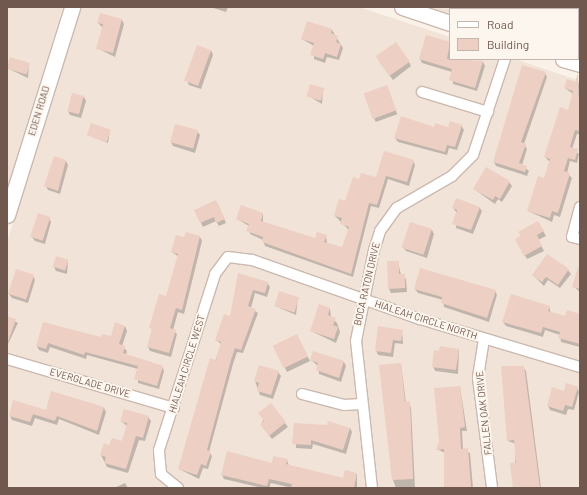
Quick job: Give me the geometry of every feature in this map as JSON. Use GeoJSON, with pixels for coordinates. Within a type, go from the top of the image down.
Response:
{"type":"FeatureCollection","features":[{"type":"Feature","properties":{"kind":"street","name":"EDEN ROAD"},"geometry":{"type":"LineString","coordinates":[[7,215],[72,7]]}},
{"type":"Feature","properties":{"kind":"street"},"geometry":{"type":"LineString","coordinates":[[402,7],[449,23]]}},
{"type":"Feature","properties":{"kind":"street","name":"BOCA RATON DRIVE"},"geometry":{"type":"LineString","coordinates":[[372,488],[356,341],[380,231],[397,208],[439,185],[464,166],[480,140],[505,60]]}},
{"type":"Feature","properties":{"kind":"street"},"geometry":{"type":"LineString","coordinates":[[566,60],[580,64]]}},
{"type":"Feature","properties":{"kind":"street"},"geometry":{"type":"LineString","coordinates":[[422,92],[488,112]]}},
{"type":"Feature","properties":{"kind":"street"},"geometry":{"type":"LineString","coordinates":[[580,207],[572,237],[580,239]]}},
{"type":"Feature","properties":{"kind":"street","name":"HIALEAH CIRCLE NORTH"},"geometry":{"type":"LineString","coordinates":[[228,257],[252,260],[364,300],[484,339],[580,367]]}},
{"type":"Feature","properties":{"kind":"street","name":"HIALEAH CIRCLE WEST"},"geometry":{"type":"LineString","coordinates":[[178,488],[161,474],[159,450],[174,408],[215,274],[228,257]]}},
{"type":"Feature","properties":{"kind":"street","name":"FALLEN OAK DRIVE"},"geometry":{"type":"LineString","coordinates":[[484,339],[478,378],[492,488]]}},
{"type":"Feature","properties":{"kind":"street","name":"EVERGLADE DRIVE"},"geometry":{"type":"LineString","coordinates":[[7,359],[174,408]]}},
{"type":"Feature","properties":{"kind":"street"},"geometry":{"type":"LineString","coordinates":[[302,394],[344,405],[362,404]]}},
{"type":"Feature","properties":{"kind":"shaded area"},"geometry":{"type":"Polygon","coordinates":[[[7,7],[63,7],[7,191],[7,7]]]}},
{"type":"Feature","properties":{"kind":"shaded area"},"geometry":{"type":"Polygon","coordinates":[[[80,7],[359,7],[449,37],[449,60],[518,60],[580,81],[580,488],[7,488],[7,242],[80,7]]]}},
{"type":"Feature","properties":{"kind":"shaded area"},"geometry":{"type":"Polygon","coordinates":[[[428,7],[580,7],[580,56],[579,8],[449,8],[449,14],[428,7]]]}},
{"type":"Feature","properties":{"kind":"building"},"geometry":{"type":"Polygon","coordinates":[[[100,13],[122,19],[113,53],[96,49],[103,24],[97,23],[100,13]]]}},
{"type":"Feature","properties":{"kind":"building"},"geometry":{"type":"Polygon","coordinates":[[[307,21],[332,29],[331,33],[338,36],[336,42],[341,44],[337,57],[325,53],[323,59],[310,55],[314,43],[301,39],[307,21]]]}},
{"type":"Feature","properties":{"kind":"building"},"geometry":{"type":"Polygon","coordinates":[[[426,35],[449,42],[447,59],[449,60],[483,61],[475,88],[449,80],[452,69],[419,59],[426,35]]]}},
{"type":"Feature","properties":{"kind":"building"},"geometry":{"type":"Polygon","coordinates":[[[396,42],[410,62],[389,76],[376,56],[396,42]]]}},
{"type":"Feature","properties":{"kind":"building"},"geometry":{"type":"Polygon","coordinates":[[[197,45],[211,50],[198,86],[184,81],[197,45]]]}},
{"type":"Feature","properties":{"kind":"building"},"geometry":{"type":"Polygon","coordinates":[[[10,57],[30,63],[27,75],[7,69],[10,57]]]}},
{"type":"Feature","properties":{"kind":"building"},"geometry":{"type":"Polygon","coordinates":[[[522,65],[546,72],[521,142],[526,144],[519,163],[527,166],[525,172],[493,162],[522,65]]]}},
{"type":"Feature","properties":{"kind":"building"},"geometry":{"type":"Polygon","coordinates":[[[578,73],[580,131],[575,130],[570,147],[578,149],[575,160],[568,158],[564,171],[570,173],[558,213],[552,211],[550,218],[527,211],[538,176],[544,178],[550,159],[544,157],[560,107],[568,110],[573,91],[564,88],[567,79],[575,82],[578,73]]]}},
{"type":"Feature","properties":{"kind":"building"},"geometry":{"type":"Polygon","coordinates":[[[310,84],[324,88],[321,101],[306,96],[310,84]]]}},
{"type":"Feature","properties":{"kind":"building"},"geometry":{"type":"Polygon","coordinates":[[[387,85],[396,110],[373,119],[364,94],[387,85]]]}},
{"type":"Feature","properties":{"kind":"building"},"geometry":{"type":"Polygon","coordinates":[[[72,93],[84,96],[79,114],[67,111],[72,93]]]}},
{"type":"Feature","properties":{"kind":"building"},"geometry":{"type":"Polygon","coordinates":[[[401,116],[434,127],[435,123],[448,127],[450,121],[462,125],[455,147],[447,145],[445,152],[394,138],[401,116]]]}},
{"type":"Feature","properties":{"kind":"building"},"geometry":{"type":"Polygon","coordinates":[[[91,123],[111,130],[107,142],[87,135],[91,123]]]}},
{"type":"Feature","properties":{"kind":"building"},"geometry":{"type":"Polygon","coordinates":[[[175,124],[198,130],[193,149],[170,142],[175,124]]]}},
{"type":"Feature","properties":{"kind":"building"},"geometry":{"type":"Polygon","coordinates":[[[384,151],[414,160],[407,182],[386,176],[377,205],[369,203],[351,274],[262,242],[263,237],[246,231],[249,224],[236,219],[241,205],[263,213],[261,221],[315,238],[317,232],[327,235],[324,242],[342,247],[349,227],[340,224],[342,218],[334,216],[339,199],[345,201],[353,177],[359,179],[361,173],[376,177],[384,151]]]}},
{"type":"Feature","properties":{"kind":"building"},"geometry":{"type":"Polygon","coordinates":[[[54,156],[66,160],[58,191],[44,186],[54,156]]]}},
{"type":"Feature","properties":{"kind":"building"},"geometry":{"type":"Polygon","coordinates":[[[486,167],[510,181],[500,199],[495,196],[493,200],[473,189],[486,167]]]}},
{"type":"Feature","properties":{"kind":"building"},"geometry":{"type":"Polygon","coordinates":[[[456,198],[480,207],[471,230],[452,224],[457,210],[452,208],[456,198]]]}},
{"type":"Feature","properties":{"kind":"building"},"geometry":{"type":"Polygon","coordinates":[[[216,200],[225,219],[216,223],[214,217],[200,223],[194,210],[216,200]]]}},
{"type":"Feature","properties":{"kind":"building"},"geometry":{"type":"Polygon","coordinates":[[[38,213],[50,217],[43,241],[30,237],[38,213]]]}},
{"type":"Feature","properties":{"kind":"building"},"geometry":{"type":"Polygon","coordinates":[[[538,221],[544,231],[537,235],[542,246],[524,256],[515,239],[521,236],[518,232],[538,221]]]}},
{"type":"Feature","properties":{"kind":"building"},"geometry":{"type":"Polygon","coordinates":[[[410,222],[432,229],[424,255],[402,248],[410,222]]]}},
{"type":"Feature","properties":{"kind":"building"},"geometry":{"type":"Polygon","coordinates":[[[186,232],[200,236],[182,310],[176,308],[170,328],[176,330],[169,353],[147,347],[152,329],[149,328],[159,294],[166,296],[178,254],[171,252],[176,235],[184,237],[186,232]]]}},
{"type":"Feature","properties":{"kind":"building"},"geometry":{"type":"Polygon","coordinates":[[[547,254],[569,269],[558,285],[546,277],[542,282],[532,275],[547,254]]]}},
{"type":"Feature","properties":{"kind":"building"},"geometry":{"type":"Polygon","coordinates":[[[56,256],[68,260],[65,270],[53,266],[56,256]]]}},
{"type":"Feature","properties":{"kind":"building"},"geometry":{"type":"Polygon","coordinates":[[[387,261],[399,261],[399,274],[405,274],[405,288],[388,289],[387,261]]]}},
{"type":"Feature","properties":{"kind":"building"},"geometry":{"type":"Polygon","coordinates":[[[578,267],[580,267],[580,289],[572,287],[578,267]]]}},
{"type":"Feature","properties":{"kind":"building"},"geometry":{"type":"Polygon","coordinates":[[[420,268],[496,290],[487,318],[441,303],[442,297],[414,289],[420,268]]]}},
{"type":"Feature","properties":{"kind":"building"},"geometry":{"type":"Polygon","coordinates":[[[16,269],[34,275],[26,300],[8,294],[16,269]]]}},
{"type":"Feature","properties":{"kind":"building"},"geometry":{"type":"Polygon","coordinates":[[[238,273],[268,282],[265,293],[253,290],[248,306],[256,309],[241,350],[235,348],[207,450],[211,452],[206,466],[201,464],[197,475],[178,469],[210,358],[216,360],[221,342],[215,340],[224,314],[230,316],[238,273]]]}},
{"type":"Feature","properties":{"kind":"building"},"geometry":{"type":"Polygon","coordinates":[[[279,291],[299,297],[294,312],[274,306],[279,291]]]}},
{"type":"Feature","properties":{"kind":"building"},"geometry":{"type":"Polygon","coordinates":[[[511,294],[550,306],[548,311],[565,316],[567,310],[580,314],[580,344],[558,338],[560,332],[543,327],[541,333],[502,322],[511,294]]]}},
{"type":"Feature","properties":{"kind":"building"},"geometry":{"type":"Polygon","coordinates":[[[319,304],[330,308],[328,315],[336,318],[333,325],[338,327],[334,339],[310,331],[319,304]]]}},
{"type":"Feature","properties":{"kind":"building"},"geometry":{"type":"Polygon","coordinates":[[[7,316],[16,319],[8,342],[7,342],[7,316]]]}},
{"type":"Feature","properties":{"kind":"building"},"geometry":{"type":"Polygon","coordinates":[[[43,322],[101,337],[102,334],[111,336],[115,322],[125,326],[119,344],[125,346],[123,353],[163,366],[157,386],[134,379],[138,366],[85,352],[84,355],[48,343],[46,349],[36,346],[43,322]]]}},
{"type":"Feature","properties":{"kind":"building"},"geometry":{"type":"Polygon","coordinates":[[[378,326],[403,330],[401,341],[393,340],[391,353],[375,351],[378,326]]]}},
{"type":"Feature","properties":{"kind":"building"},"geometry":{"type":"Polygon","coordinates":[[[297,334],[308,356],[284,368],[273,346],[297,334]]]}},
{"type":"Feature","properties":{"kind":"building"},"geometry":{"type":"Polygon","coordinates":[[[440,346],[459,349],[456,370],[432,367],[434,350],[439,351],[440,346]]]}},
{"type":"Feature","properties":{"kind":"building"},"geometry":{"type":"Polygon","coordinates":[[[313,351],[344,361],[339,378],[316,370],[318,363],[310,360],[313,351]]]}},
{"type":"Feature","properties":{"kind":"building"},"geometry":{"type":"Polygon","coordinates":[[[401,363],[405,402],[410,401],[413,479],[392,480],[379,365],[401,363]]]}},
{"type":"Feature","properties":{"kind":"building"},"geometry":{"type":"Polygon","coordinates":[[[259,365],[279,371],[271,395],[257,391],[259,383],[254,381],[259,365]]]}},
{"type":"Feature","properties":{"kind":"building"},"geometry":{"type":"Polygon","coordinates":[[[501,366],[524,366],[540,488],[513,488],[510,463],[516,463],[514,440],[507,441],[501,366]]]}},
{"type":"Feature","properties":{"kind":"building"},"geometry":{"type":"Polygon","coordinates":[[[566,383],[578,387],[572,407],[565,405],[563,411],[547,406],[552,387],[564,391],[566,383]]]}},
{"type":"Feature","properties":{"kind":"building"},"geometry":{"type":"Polygon","coordinates":[[[460,386],[465,427],[460,428],[461,449],[468,448],[471,487],[444,488],[444,449],[436,450],[439,441],[434,388],[460,386]]]}},
{"type":"Feature","properties":{"kind":"building"},"geometry":{"type":"Polygon","coordinates":[[[51,391],[104,407],[97,431],[57,416],[55,421],[33,414],[30,422],[9,416],[13,400],[46,410],[51,391]]]}},
{"type":"Feature","properties":{"kind":"building"},"geometry":{"type":"Polygon","coordinates":[[[271,403],[286,422],[269,436],[260,424],[264,421],[258,413],[271,403]]]}},
{"type":"Feature","properties":{"kind":"building"},"geometry":{"type":"Polygon","coordinates":[[[124,409],[149,416],[143,438],[136,436],[126,469],[104,463],[106,457],[100,455],[104,443],[109,445],[112,438],[122,441],[127,423],[120,422],[124,409]]]}},
{"type":"Feature","properties":{"kind":"building"},"geometry":{"type":"Polygon","coordinates":[[[328,421],[350,428],[343,450],[311,440],[311,445],[292,444],[294,423],[327,425],[328,421]]]}},
{"type":"Feature","properties":{"kind":"building"},"geometry":{"type":"Polygon","coordinates":[[[227,451],[272,463],[273,456],[288,459],[286,464],[343,478],[345,470],[357,473],[354,488],[291,488],[292,484],[269,479],[267,486],[221,475],[227,451]]]}}]}
